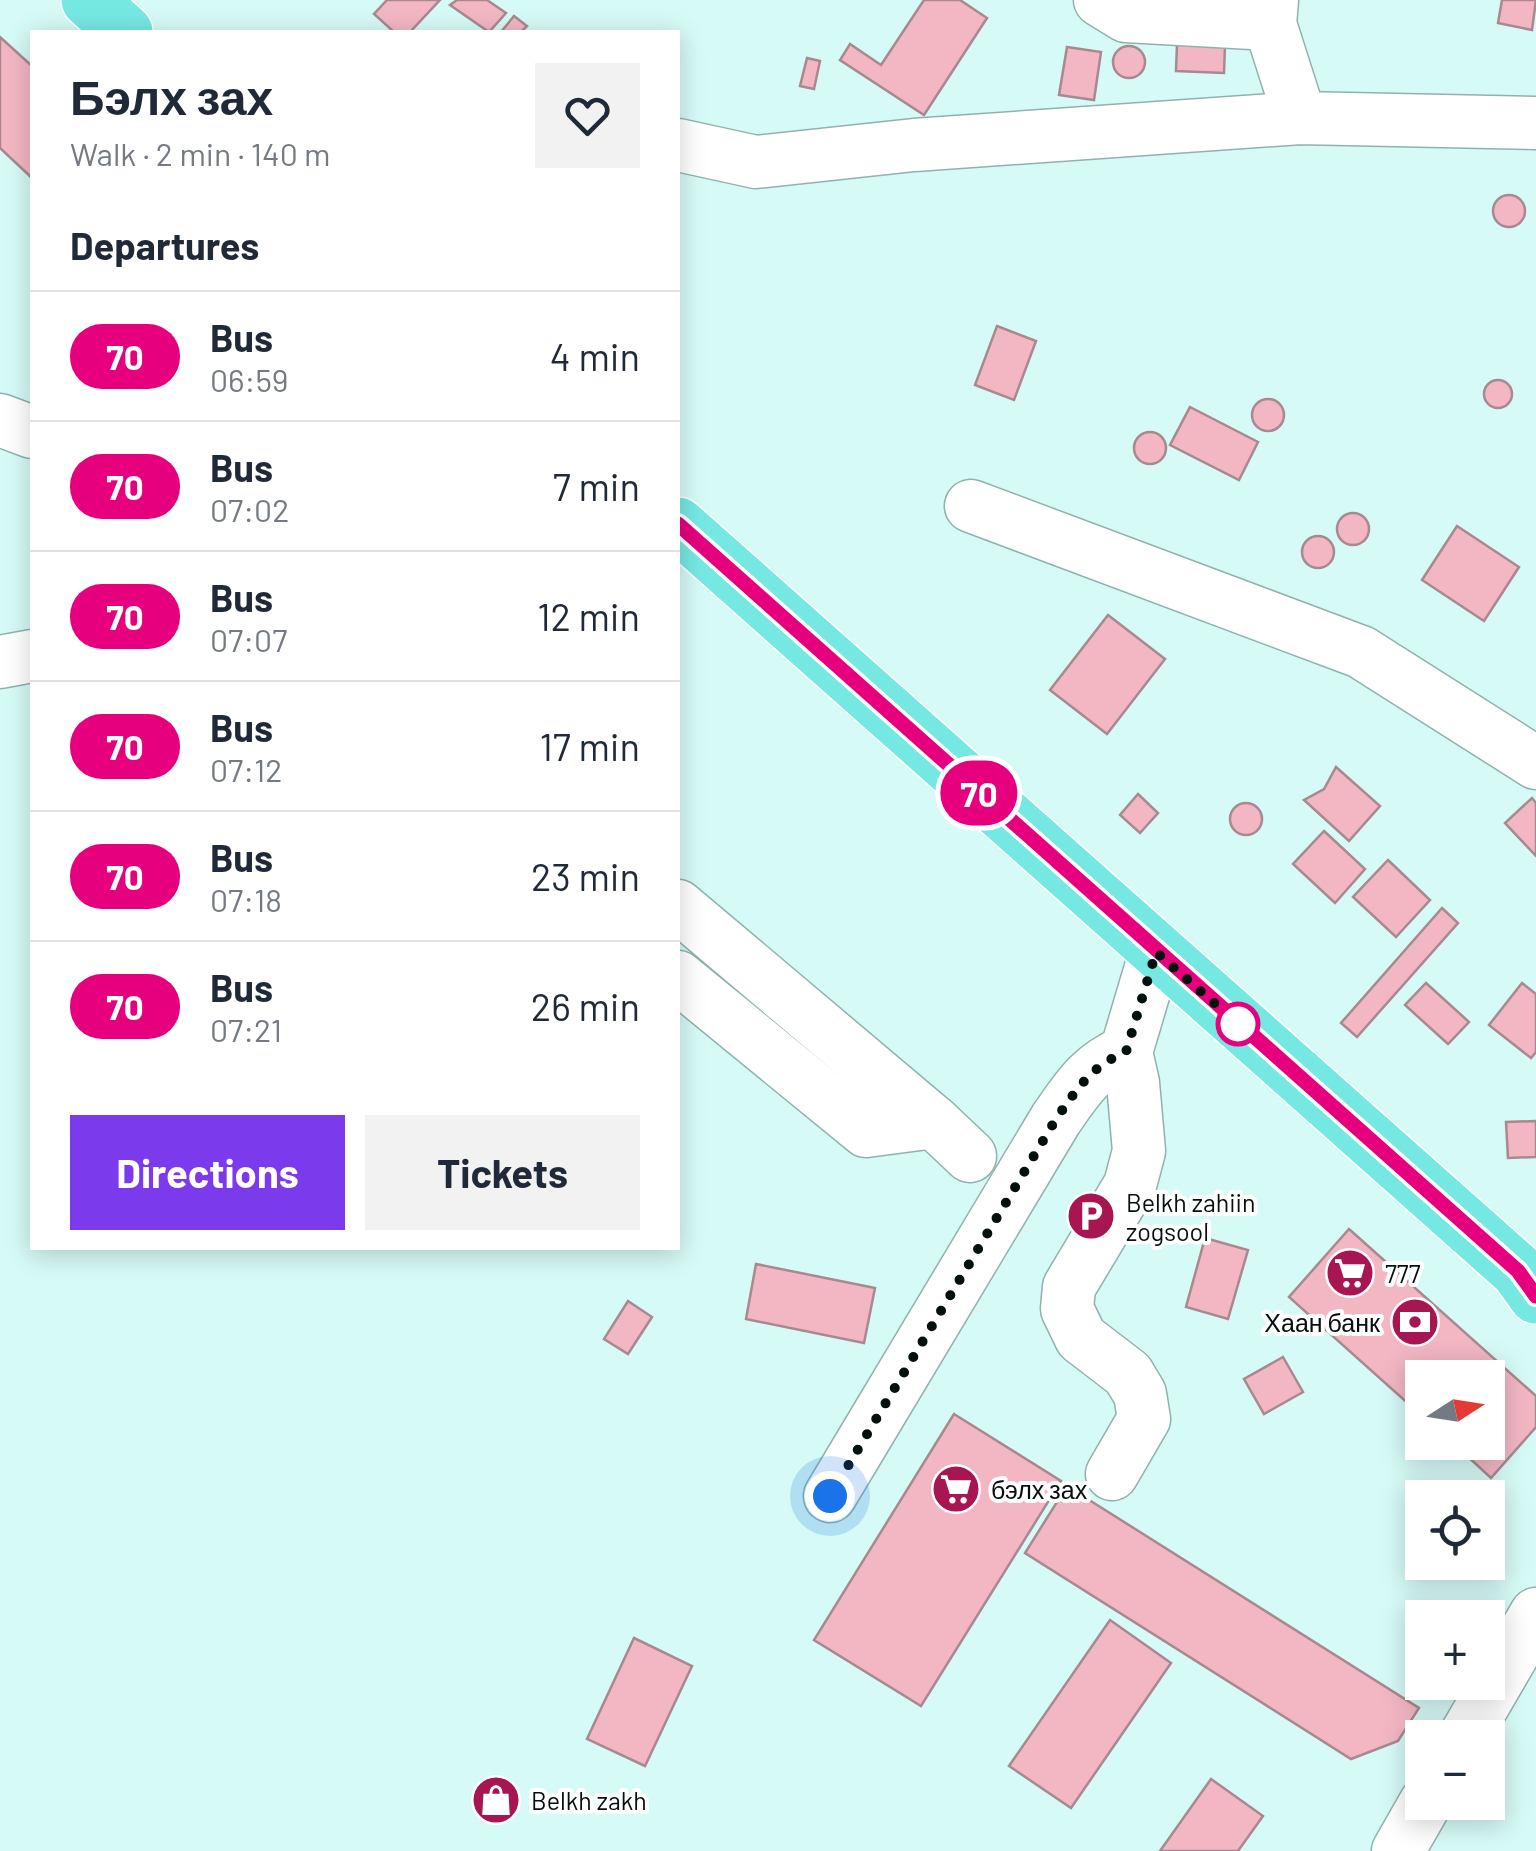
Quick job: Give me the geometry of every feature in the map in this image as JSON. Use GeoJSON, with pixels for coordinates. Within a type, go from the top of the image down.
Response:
{"type":"FeatureCollection","features":[{"type":"Feature","properties":{"kind":"main road"},"geometry":{"type":"LineString","coordinates":[[89,0],[123,30]]}},
{"type":"Feature","properties":{"kind":"main road"},"geometry":{"type":"LineString","coordinates":[[680,526],[1518,1271],[1536,1296]]}},
{"type":"Feature","properties":{"kind":"street"},"geometry":{"type":"LineString","coordinates":[[1100,0],[1126,16],[1271,12],[1300,118]]}},
{"type":"Feature","properties":{"kind":"street"},"geometry":{"type":"LineString","coordinates":[[680,146],[756,162],[914,146],[1300,118],[1536,123]]}},
{"type":"Feature","properties":{"kind":"street"},"geometry":{"type":"LineString","coordinates":[[0,420],[30,431]]}},
{"type":"Feature","properties":{"kind":"street"},"geometry":{"type":"LineString","coordinates":[[971,506],[1361,652],[1536,763]]}},
{"type":"Feature","properties":{"kind":"street"},"geometry":{"type":"LineString","coordinates":[[0,662],[30,656]]}},
{"type":"Feature","properties":{"kind":"street"},"geometry":{"type":"LineString","coordinates":[[680,908],[952,1139],[866,1131],[680,979]]}},
{"type":"Feature","properties":{"kind":"street"},"geometry":{"type":"LineString","coordinates":[[1112,1474],[1144,1420],[1140,1394],[1128,1374],[1081,1338],[1067,1309],[1069,1286],[1130,1185],[1139,1151],[1133,1082],[1126,1052],[1156,952]]}},
{"type":"Feature","properties":{"kind":"street"},"geometry":{"type":"LineString","coordinates":[[830,1496],[1056,1119],[1086,1075],[1106,1060],[1126,1052]]}},
{"type":"Feature","properties":{"kind":"street"},"geometry":{"type":"LineString","coordinates":[[1474,1720],[1536,1614]]}},
{"type":"Feature","properties":{"kind":"street"},"geometry":{"type":"LineString","coordinates":[[1398,1851],[1416,1820]]}},
{"type":"Feature","properties":{"kind":"building"},"geometry":{"type":"Polygon","coordinates":[[[387,0],[440,0],[412,30],[392,30],[374,14],[387,0]]]}},
{"type":"Feature","properties":{"kind":"building"},"geometry":{"type":"Polygon","coordinates":[[[457,0],[487,0],[506,13],[491,30],[486,30],[450,5],[457,0]]]}},
{"type":"Feature","properties":{"kind":"building"},"geometry":{"type":"Polygon","coordinates":[[[924,0],[960,0],[987,18],[924,115],[840,60],[850,44],[881,65],[924,0]]]}},
{"type":"Feature","properties":{"kind":"building"},"geometry":{"type":"Polygon","coordinates":[[[1502,0],[1536,0],[1532,30],[1498,23],[1502,0]]]}},
{"type":"Feature","properties":{"kind":"building"},"geometry":{"type":"Polygon","coordinates":[[[514,16],[527,26],[523,30],[503,30],[514,16]]]}},
{"type":"Feature","properties":{"kind":"building"},"geometry":{"type":"Polygon","coordinates":[[[0,37],[30,64],[30,176],[0,148],[0,37]]]}},
{"type":"Feature","properties":{"kind":"building"},"geometry":{"type":"Polygon","coordinates":[[[1177,44],[1225,45],[1224,73],[1176,71],[1177,44]]]}},
{"type":"Feature","properties":{"kind":"building"},"geometry":{"type":"Polygon","coordinates":[[[1129,46],[1140,51],[1145,62],[1140,73],[1129,78],[1118,73],[1113,62],[1118,51],[1129,46]]]}},
{"type":"Feature","properties":{"kind":"building"},"geometry":{"type":"Polygon","coordinates":[[[1067,47],[1101,52],[1094,100],[1059,95],[1067,47]]]}},
{"type":"Feature","properties":{"kind":"building"},"geometry":{"type":"Polygon","coordinates":[[[807,58],[820,61],[814,89],[800,86],[807,58]]]}},
{"type":"Feature","properties":{"kind":"building"},"geometry":{"type":"Polygon","coordinates":[[[1509,195],[1520,200],[1525,211],[1520,222],[1509,227],[1498,222],[1493,211],[1498,200],[1509,195]]]}},
{"type":"Feature","properties":{"kind":"building"},"geometry":{"type":"Polygon","coordinates":[[[997,326],[1036,341],[1014,400],[975,385],[997,326]]]}},
{"type":"Feature","properties":{"kind":"building"},"geometry":{"type":"Polygon","coordinates":[[[1498,380],[1508,384],[1512,394],[1508,404],[1498,408],[1488,404],[1484,394],[1488,384],[1498,380]]]}},
{"type":"Feature","properties":{"kind":"building"},"geometry":{"type":"Polygon","coordinates":[[[1268,399],[1279,404],[1284,415],[1279,426],[1268,431],[1257,426],[1252,415],[1257,404],[1268,399]]]}},
{"type":"Feature","properties":{"kind":"building"},"geometry":{"type":"Polygon","coordinates":[[[1190,407],[1258,442],[1239,480],[1170,445],[1190,407]]]}},
{"type":"Feature","properties":{"kind":"building"},"geometry":{"type":"Polygon","coordinates":[[[1150,432],[1161,437],[1166,448],[1161,459],[1150,464],[1139,459],[1134,448],[1139,437],[1150,432]]]}},
{"type":"Feature","properties":{"kind":"building"},"geometry":{"type":"Polygon","coordinates":[[[1353,513],[1364,518],[1369,529],[1364,540],[1353,545],[1342,540],[1337,529],[1342,518],[1353,513]]]}},
{"type":"Feature","properties":{"kind":"building"},"geometry":{"type":"Polygon","coordinates":[[[1457,526],[1519,567],[1484,621],[1422,580],[1457,526]]]}},
{"type":"Feature","properties":{"kind":"building"},"geometry":{"type":"Polygon","coordinates":[[[1318,536],[1329,541],[1334,552],[1329,563],[1318,568],[1307,563],[1302,552],[1307,541],[1318,536]]]}},
{"type":"Feature","properties":{"kind":"building"},"geometry":{"type":"Polygon","coordinates":[[[1108,615],[1165,659],[1107,734],[1050,690],[1108,615]]]}},
{"type":"Feature","properties":{"kind":"building"},"geometry":{"type":"Polygon","coordinates":[[[1336,767],[1380,806],[1349,841],[1304,800],[1324,789],[1336,767]]]}},
{"type":"Feature","properties":{"kind":"building"},"geometry":{"type":"Polygon","coordinates":[[[1138,794],[1158,813],[1140,833],[1120,815],[1138,794]]]}},
{"type":"Feature","properties":{"kind":"building"},"geometry":{"type":"Polygon","coordinates":[[[1532,798],[1536,803],[1536,856],[1505,823],[1532,798]]]}},
{"type":"Feature","properties":{"kind":"building"},"geometry":{"type":"Polygon","coordinates":[[[1246,803],[1257,808],[1262,819],[1257,830],[1246,835],[1235,830],[1230,819],[1235,808],[1246,803]]]}},
{"type":"Feature","properties":{"kind":"building"},"geometry":{"type":"Polygon","coordinates":[[[1324,831],[1365,869],[1335,903],[1293,864],[1324,831]]]}},
{"type":"Feature","properties":{"kind":"building"},"geometry":{"type":"Polygon","coordinates":[[[1388,860],[1430,900],[1396,937],[1353,897],[1388,860]]]}},
{"type":"Feature","properties":{"kind":"building"},"geometry":{"type":"Polygon","coordinates":[[[1442,908],[1458,923],[1357,1037],[1341,1023],[1442,908]]]}},
{"type":"Feature","properties":{"kind":"building"},"geometry":{"type":"Polygon","coordinates":[[[1426,983],[1469,1022],[1448,1044],[1405,1005],[1426,983]]]}},
{"type":"Feature","properties":{"kind":"building"},"geometry":{"type":"Polygon","coordinates":[[[1522,983],[1536,994],[1536,1052],[1531,1058],[1489,1025],[1522,983]]]}},
{"type":"Feature","properties":{"kind":"building"},"geometry":{"type":"Polygon","coordinates":[[[1536,1121],[1536,1157],[1508,1158],[1506,1122],[1536,1121]]]}},
{"type":"Feature","properties":{"kind":"building"},"geometry":{"type":"Polygon","coordinates":[[[1349,1229],[1496,1360],[1405,1360],[1405,1401],[1289,1297],[1349,1229]]]}},
{"type":"Feature","properties":{"kind":"building"},"geometry":{"type":"Polygon","coordinates":[[[1205,1238],[1248,1250],[1228,1319],[1186,1307],[1205,1238]]]}},
{"type":"Feature","properties":{"kind":"building"},"geometry":{"type":"Polygon","coordinates":[[[756,1264],[875,1288],[864,1343],[746,1319],[756,1264]]]}},
{"type":"Feature","properties":{"kind":"building"},"geometry":{"type":"Polygon","coordinates":[[[628,1301],[652,1317],[628,1354],[604,1339],[628,1301]]]}},
{"type":"Feature","properties":{"kind":"building"},"geometry":{"type":"Polygon","coordinates":[[[1283,1357],[1303,1392],[1264,1414],[1244,1379],[1283,1357]]]}},
{"type":"Feature","properties":{"kind":"building"},"geometry":{"type":"Polygon","coordinates":[[[1505,1368],[1536,1396],[1536,1427],[1491,1478],[1472,1460],[1505,1460],[1505,1368]]]}},
{"type":"Feature","properties":{"kind":"building"},"geometry":{"type":"Polygon","coordinates":[[[954,1414],[1061,1481],[921,1706],[814,1640],[954,1414]]]}},
{"type":"Feature","properties":{"kind":"building","name":"бэлх зах"},"geometry":{"type":"Polygon","coordinates":[[[1067,1486],[1419,1708],[1411,1720],[1405,1720],[1405,1730],[1398,1741],[1351,1759],[1025,1553],[1067,1486]]]}},
{"type":"Feature","properties":{"kind":"building"},"geometry":{"type":"Polygon","coordinates":[[[1110,1620],[1171,1663],[1071,1808],[1009,1766],[1110,1620]]]}},
{"type":"Feature","properties":{"kind":"building"},"geometry":{"type":"Polygon","coordinates":[[[634,1638],[692,1666],[645,1766],[587,1739],[634,1638]]]}},
{"type":"Feature","properties":{"kind":"building"},"geometry":{"type":"Polygon","coordinates":[[[1211,1779],[1263,1816],[1238,1851],[1160,1851],[1211,1779]]]}},
{"type":"Feature","properties":{"kind":"bus line","name":"70"},"geometry":{"type":"LineString","coordinates":[[680,526],[1518,1271],[1536,1296]]}},
{"type":"Feature","properties":{"kind":"place","name":"Belkh zahiin zogsool"},"geometry":{"type":"Point","coordinates":[1091,1216]}},
{"type":"Feature","properties":{"kind":"place","name":"777"},"geometry":{"type":"Point","coordinates":[1350,1273]}},
{"type":"Feature","properties":{"kind":"place","name":"Хаан банк"},"geometry":{"type":"Point","coordinates":[1415,1322]}},
{"type":"Feature","properties":{"kind":"place","name":"бэлх зах"},"geometry":{"type":"Point","coordinates":[956,1489]}},
{"type":"Feature","properties":{"kind":"place","name":"Belkh zakh"},"geometry":{"type":"Point","coordinates":[496,1800]}},
{"type":"Feature","properties":{"kind":"route"},"geometry":{"type":"LineString","coordinates":[[830,1496],[1056,1119],[1086,1075],[1106,1060],[1126,1052],[1156,952],[1238,1024]]}}]}
